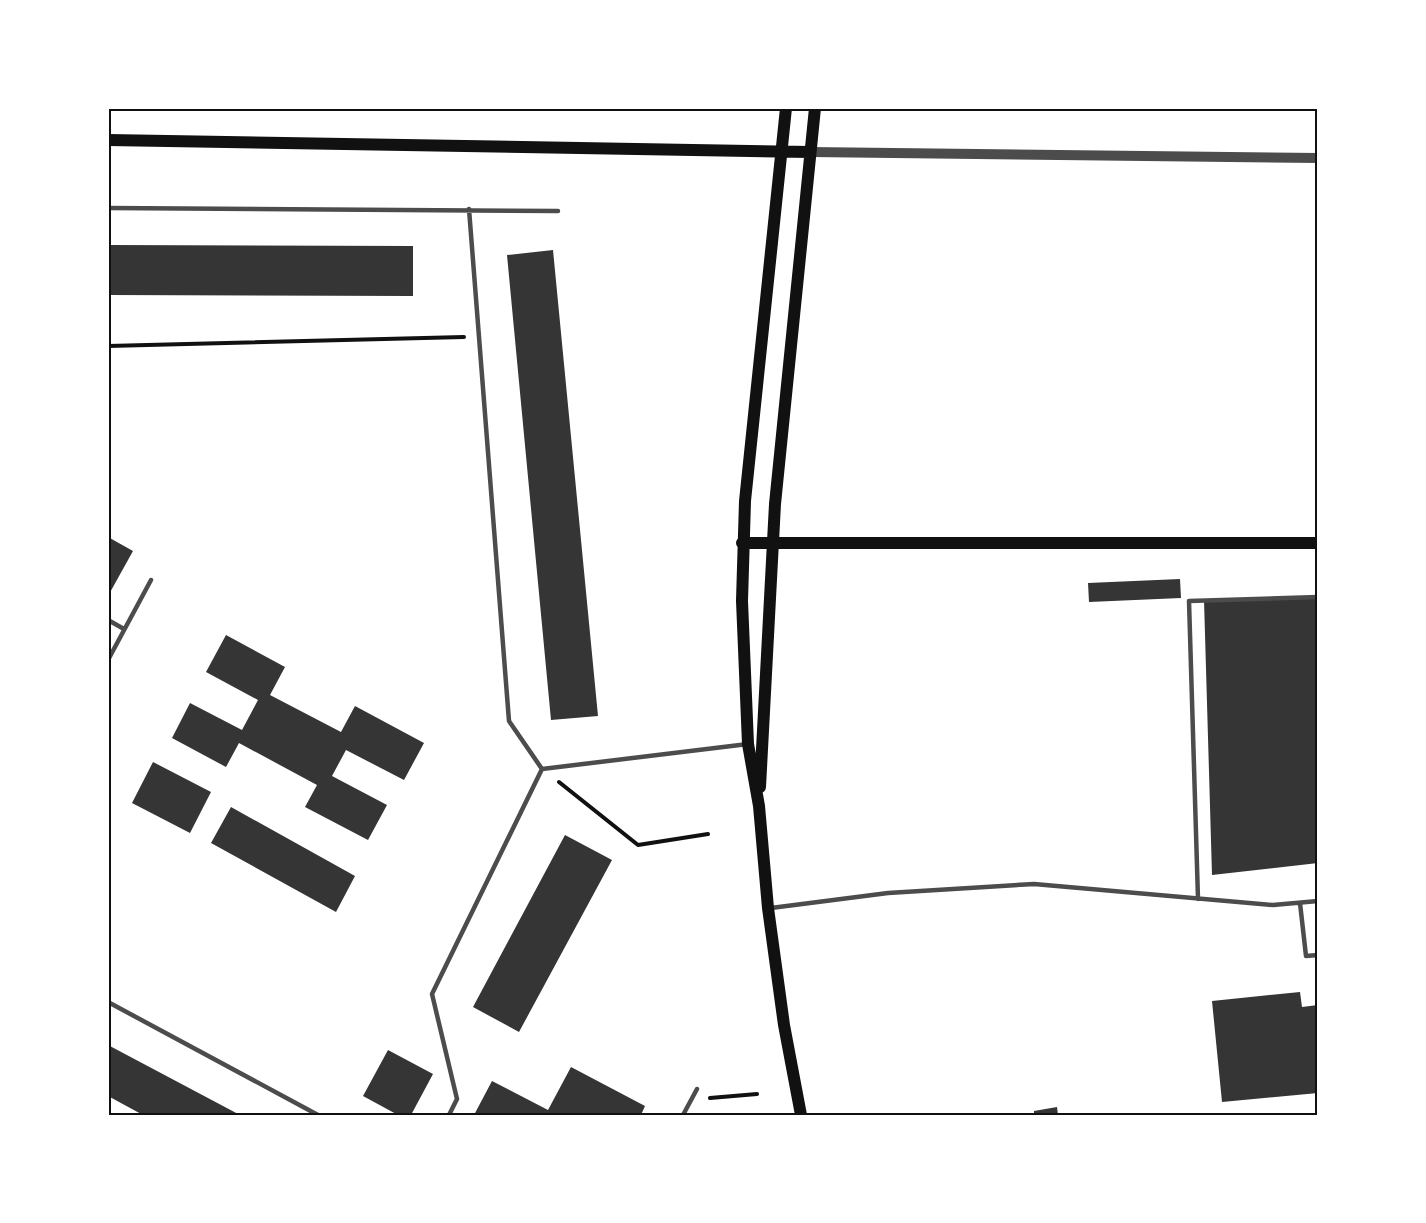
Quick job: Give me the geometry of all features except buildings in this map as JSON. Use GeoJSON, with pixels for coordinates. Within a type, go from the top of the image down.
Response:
{"type":"FeatureCollection","features":[{"type":"Feature","properties":{"kind":"main road"},"geometry":{"type":"LineString","coordinates":[[786,108],[742,543],[742,612],[748,744],[759,806],[768,908],[784,1025],[801,1115]]}},
{"type":"Feature","properties":{"kind":"main road"},"geometry":{"type":"LineString","coordinates":[[759,806],[773,543],[784,390],[815,108]]}},
{"type":"Feature","properties":{"kind":"main road"},"geometry":{"type":"LineString","coordinates":[[108,140],[810,152]]}},
{"type":"Feature","properties":{"kind":"main road"},"geometry":{"type":"LineString","coordinates":[[742,543],[1318,543]]}},
{"type":"Feature","properties":{"kind":"street"},"geometry":{"type":"LineString","coordinates":[[810,152],[1318,158]]}},
{"type":"Feature","properties":{"kind":"lane"},"geometry":{"type":"LineString","coordinates":[[108,208],[558,211]]}},
{"type":"Feature","properties":{"kind":"lane"},"geometry":{"type":"LineString","coordinates":[[468,209],[509,721],[542,769]]}},
{"type":"Feature","properties":{"kind":"lane"},"geometry":{"type":"LineString","coordinates":[[108,660],[151,580]]}},
{"type":"Feature","properties":{"kind":"lane"},"geometry":{"type":"LineString","coordinates":[[1198,899],[1189,601],[1318,597]]}},
{"type":"Feature","properties":{"kind":"lane"},"geometry":{"type":"LineString","coordinates":[[108,620],[124,629]]}},
{"type":"Feature","properties":{"kind":"lane"},"geometry":{"type":"LineString","coordinates":[[542,769],[748,744]]}},
{"type":"Feature","properties":{"kind":"lane"},"geometry":{"type":"LineString","coordinates":[[449,1115],[457,1099],[432,994],[542,769]]}},
{"type":"Feature","properties":{"kind":"lane"},"geometry":{"type":"LineString","coordinates":[[768,908],[888,893],[1034,884],[1273,905],[1318,900]]}},
{"type":"Feature","properties":{"kind":"lane"},"geometry":{"type":"LineString","coordinates":[[1300,903],[1306,956],[1318,955]]}},
{"type":"Feature","properties":{"kind":"lane"},"geometry":{"type":"LineString","coordinates":[[108,1002],[318,1115]]}},
{"type":"Feature","properties":{"kind":"lane"},"geometry":{"type":"LineString","coordinates":[[683,1115],[697,1089]]}},
{"type":"Feature","properties":{"kind":"path"},"geometry":{"type":"LineString","coordinates":[[108,346],[479,336]]}},
{"type":"Feature","properties":{"kind":"path"},"geometry":{"type":"LineString","coordinates":[[542,769],[638,845],[708,834]]}},
{"type":"Feature","properties":{"kind":"path"},"geometry":{"type":"LineString","coordinates":[[691,1100],[757,1094]]}}]}
